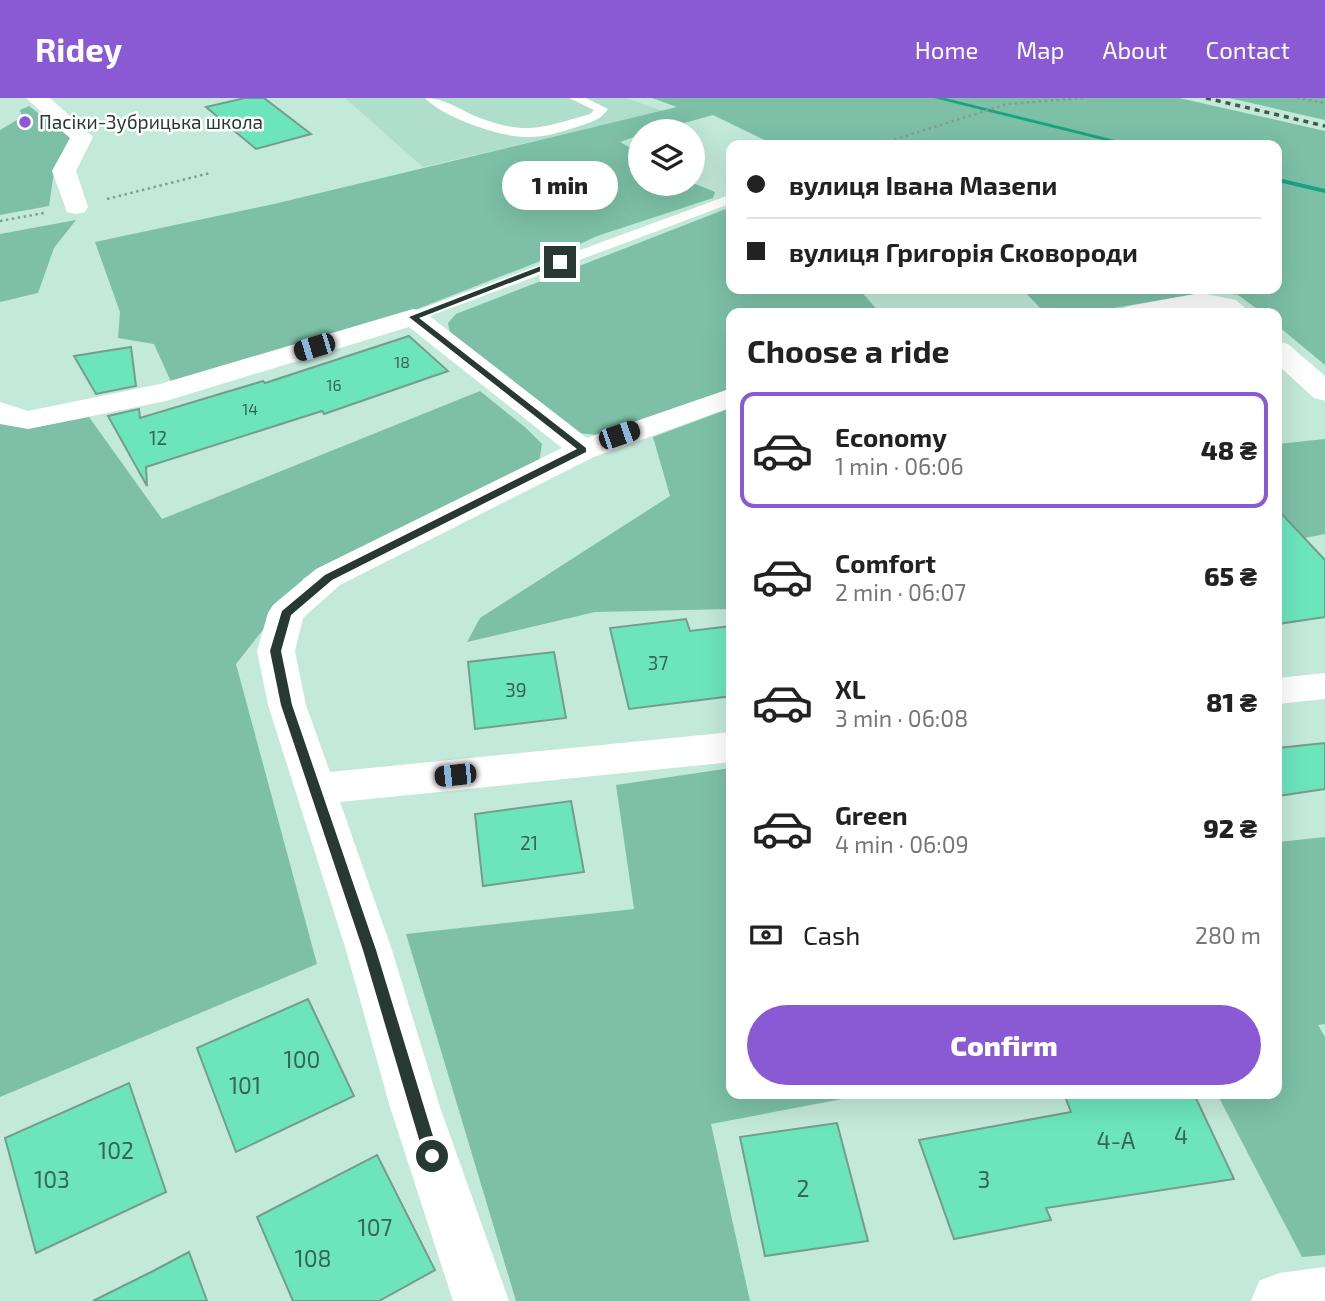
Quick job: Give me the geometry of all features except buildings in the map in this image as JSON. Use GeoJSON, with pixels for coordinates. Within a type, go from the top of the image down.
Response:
{"type":"FeatureCollection","features":[{"type":"Feature","properties":{"kind":"street"},"geometry":{"type":"LineString","coordinates":[[37,98],[82,137],[64,171],[76,207]]}},
{"type":"Feature","properties":{"kind":"street"},"geometry":{"type":"LineString","coordinates":[[1163,308],[1213,302],[1226,304],[1231,308]]}},
{"type":"Feature","properties":{"kind":"street"},"geometry":{"type":"LineString","coordinates":[[0,411],[10,417],[28,419],[166,393],[413,317],[583,450]]}},
{"type":"Feature","properties":{"kind":"street"},"geometry":{"type":"LineString","coordinates":[[1282,353],[1325,392]]}},
{"type":"Feature","properties":{"kind":"street"},"geometry":{"type":"LineString","coordinates":[[481,1301],[415,1107],[369,950],[287,705],[276,651],[286,613],[328,578],[583,450],[726,399]]}},
{"type":"Feature","properties":{"kind":"street"},"geometry":{"type":"LineString","coordinates":[[1282,691],[1325,686]]}},
{"type":"Feature","properties":{"kind":"street"},"geometry":{"type":"LineString","coordinates":[[317,789],[726,748]]}},
{"type":"Feature","properties":{"kind":"street"},"geometry":{"type":"LineString","coordinates":[[1279,1301],[1325,1295]]}},
{"type":"Feature","properties":{"kind":"lane"},"geometry":{"type":"LineString","coordinates":[[430,98],[445,108],[518,134],[536,133],[595,117],[602,110],[575,98]]}},
{"type":"Feature","properties":{"kind":"lane"},"geometry":{"type":"LineString","coordinates":[[413,317],[726,200]]}},
{"type":"Feature","properties":{"kind":"path"},"geometry":{"type":"LineString","coordinates":[[893,140],[1007,104],[1083,98]]}},
{"type":"Feature","properties":{"kind":"path"},"geometry":{"type":"LineString","coordinates":[[1297,98],[1325,103]]}},
{"type":"Feature","properties":{"kind":"shaded area"},"geometry":{"type":"Polygon","coordinates":[[[345,98],[626,98],[663,111],[628,119],[423,167],[345,98]]]}},
{"type":"Feature","properties":{"kind":"shaded area"},"geometry":{"type":"Polygon","coordinates":[[[652,98],[1179,98],[1325,131],[1325,365],[1282,329],[1282,308],[1256,308],[1238,295],[1232,294],[1282,294],[1282,140],[765,140],[713,115],[698,119],[628,119],[628,139],[620,142],[628,146],[628,196],[705,196],[705,188],[715,192],[713,198],[597,236],[561,253],[407,313],[172,384],[154,344],[118,338],[120,312],[95,242],[274,204],[677,107],[652,98]]]}},
{"type":"Feature","properties":{"kind":"shaded area"},"geometry":{"type":"Polygon","coordinates":[[[1229,98],[1325,98],[1325,120],[1229,98]]]}},
{"type":"Feature","properties":{"kind":"shaded area","name":"Пасіки-Зубрицька школа"},"geometry":{"type":"Polygon","coordinates":[[[29,106],[72,139],[55,166],[49,206],[0,215],[0,130],[22,117],[20,110],[29,106]]]}},
{"type":"Feature","properties":{"kind":"shaded area"},"geometry":{"type":"Polygon","coordinates":[[[726,209],[726,294],[863,294],[876,308],[726,308],[726,391],[598,435],[577,433],[450,333],[448,323],[456,314],[726,209]]]}},
{"type":"Feature","properties":{"kind":"shaded area"},"geometry":{"type":"Polygon","coordinates":[[[76,220],[54,248],[38,293],[0,302],[0,234],[76,220]]]}},
{"type":"Feature","properties":{"kind":"shaded area"},"geometry":{"type":"Polygon","coordinates":[[[1027,294],[1195,294],[1114,308],[1040,308],[1027,294]]]}},
{"type":"Feature","properties":{"kind":"shaded area"},"geometry":{"type":"Polygon","coordinates":[[[480,391],[542,444],[539,462],[304,578],[236,664],[317,964],[0,1097],[0,421],[32,428],[89,417],[162,519],[480,391]]]}},
{"type":"Feature","properties":{"kind":"shaded area"},"geometry":{"type":"Polygon","coordinates":[[[726,410],[726,609],[595,612],[467,642],[480,618],[670,496],[653,437],[726,410]]]}},
{"type":"Feature","properties":{"kind":"shaded area"},"geometry":{"type":"Polygon","coordinates":[[[1325,439],[1325,534],[1282,542],[1282,444],[1325,439]]]}},
{"type":"Feature","properties":{"kind":"shaded area"},"geometry":{"type":"Polygon","coordinates":[[[726,769],[726,1099],[842,1099],[711,1124],[750,1301],[516,1301],[406,934],[634,909],[616,785],[726,769]]]}},
{"type":"Feature","properties":{"kind":"shaded area"},"geometry":{"type":"Polygon","coordinates":[[[1325,837],[1325,1024],[1318,1025],[1325,1037],[1325,1255],[1302,1257],[1220,1099],[1282,1099],[1282,842],[1325,837]]]}},
{"type":"Feature","properties":{"kind":"waterway"},"geometry":{"type":"LineString","coordinates":[[937,98],[1110,140]]}},
{"type":"Feature","properties":{"kind":"waterway"},"geometry":{"type":"LineString","coordinates":[[1282,181],[1325,191]]}},
{"type":"Feature","properties":{"kind":"railway"},"geometry":{"type":"LineString","coordinates":[[1206,98],[1325,126]]}},
{"type":"Feature","properties":{"kind":"place","name":"Пасіки-Зубрицька школа"},"geometry":{"type":"Point","coordinates":[25,122]}},
{"type":"Feature","properties":{"kind":"route"},"geometry":{"type":"LineString","coordinates":[[432,1156],[369,950],[287,705],[276,651],[286,613],[328,578],[583,450],[413,317],[560,262]]}}]}
